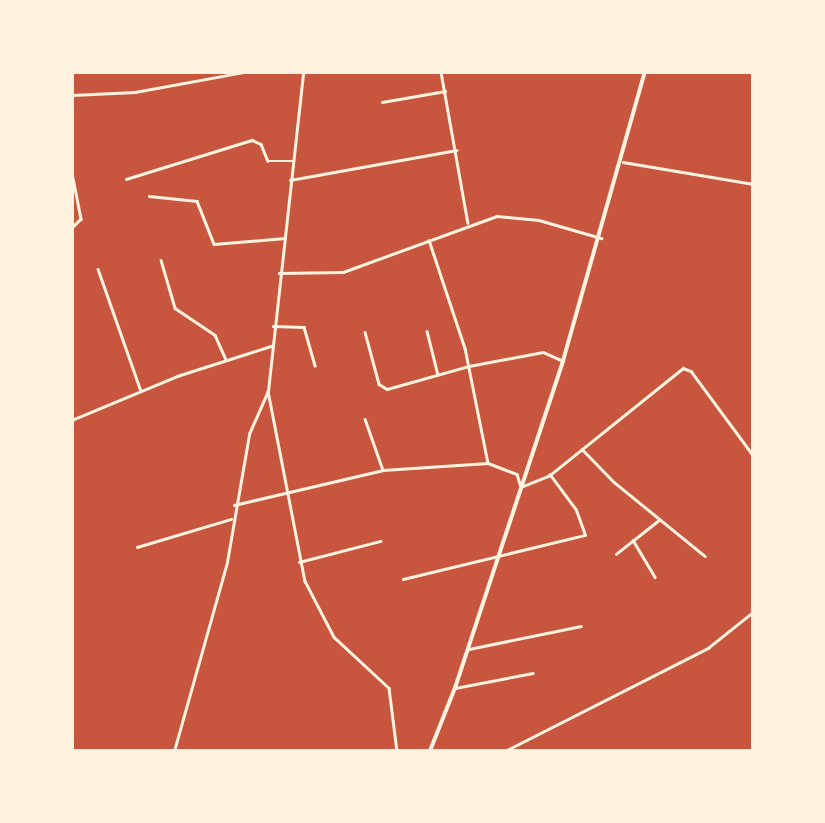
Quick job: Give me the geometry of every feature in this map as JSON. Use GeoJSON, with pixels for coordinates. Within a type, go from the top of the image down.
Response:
{"type":"FeatureCollection","features":[{"type":"Feature","properties":{"kind":"main road"},"geometry":{"type":"LineString","coordinates":[[430,751],[469,649],[563,361],[623,162],[645,72]]}},
{"type":"Feature","properties":{"kind":"street"},"geometry":{"type":"LineString","coordinates":[[72,95],[135,92],[219,73],[244,72]]}},
{"type":"Feature","properties":{"kind":"street"},"geometry":{"type":"LineString","coordinates":[[303,72],[273,326],[268,391],[299,562],[324,624],[389,688],[397,751]]}},
{"type":"Feature","properties":{"kind":"street"},"geometry":{"type":"LineString","coordinates":[[441,72],[468,225]]}},
{"type":"Feature","properties":{"kind":"street"},"geometry":{"type":"LineString","coordinates":[[382,102],[445,91]]}},
{"type":"Feature","properties":{"kind":"street"},"geometry":{"type":"LineString","coordinates":[[126,179],[252,140],[261,144],[268,161],[292,161]]}},
{"type":"Feature","properties":{"kind":"street"},"geometry":{"type":"LineString","coordinates":[[290,180],[456,150]]}},
{"type":"Feature","properties":{"kind":"street"},"geometry":{"type":"LineString","coordinates":[[623,162],[753,184]]}},
{"type":"Feature","properties":{"kind":"street"},"geometry":{"type":"LineString","coordinates":[[72,173],[81,219],[72,228]]}},
{"type":"Feature","properties":{"kind":"street"},"geometry":{"type":"LineString","coordinates":[[149,196],[197,201],[214,244],[285,237]]}},
{"type":"Feature","properties":{"kind":"street"},"geometry":{"type":"LineString","coordinates":[[279,273],[343,272],[468,225],[517,215],[601,238]]}},
{"type":"Feature","properties":{"kind":"street"},"geometry":{"type":"LineString","coordinates":[[429,240],[469,366],[488,463]]}},
{"type":"Feature","properties":{"kind":"street"},"geometry":{"type":"LineString","coordinates":[[161,260],[175,308],[215,335],[226,360]]}},
{"type":"Feature","properties":{"kind":"street"},"geometry":{"type":"LineString","coordinates":[[98,270],[141,391]]}},
{"type":"Feature","properties":{"kind":"street"},"geometry":{"type":"LineString","coordinates":[[273,326],[304,327],[315,365]]}},
{"type":"Feature","properties":{"kind":"street"},"geometry":{"type":"LineString","coordinates":[[427,331],[438,375]]}},
{"type":"Feature","properties":{"kind":"street"},"geometry":{"type":"LineString","coordinates":[[365,332],[382,387],[543,352],[563,361]]}},
{"type":"Feature","properties":{"kind":"street"},"geometry":{"type":"LineString","coordinates":[[72,420],[141,391],[271,346]]}},
{"type":"Feature","properties":{"kind":"street"},"geometry":{"type":"LineString","coordinates":[[234,505],[287,490],[383,470],[488,463],[517,474],[521,487],[550,475],[683,368],[691,371],[753,455]]}},
{"type":"Feature","properties":{"kind":"street"},"geometry":{"type":"LineString","coordinates":[[174,751],[227,562],[231,519],[249,433],[268,391]]}},
{"type":"Feature","properties":{"kind":"street"},"geometry":{"type":"LineString","coordinates":[[365,419],[383,470]]}},
{"type":"Feature","properties":{"kind":"street"},"geometry":{"type":"LineString","coordinates":[[582,449],[659,520],[705,556]]}},
{"type":"Feature","properties":{"kind":"street"},"geometry":{"type":"LineString","coordinates":[[403,579],[498,559],[585,536],[576,510],[550,475]]}},
{"type":"Feature","properties":{"kind":"street"},"geometry":{"type":"LineString","coordinates":[[137,547],[231,519]]}},
{"type":"Feature","properties":{"kind":"street"},"geometry":{"type":"LineString","coordinates":[[616,554],[659,520]]}},
{"type":"Feature","properties":{"kind":"street"},"geometry":{"type":"LineString","coordinates":[[633,540],[655,577]]}},
{"type":"Feature","properties":{"kind":"street"},"geometry":{"type":"LineString","coordinates":[[299,562],[380,541]]}},
{"type":"Feature","properties":{"kind":"street"},"geometry":{"type":"LineString","coordinates":[[505,751],[708,648],[753,612]]}},
{"type":"Feature","properties":{"kind":"street"},"geometry":{"type":"LineString","coordinates":[[469,649],[581,626]]}},
{"type":"Feature","properties":{"kind":"street"},"geometry":{"type":"LineString","coordinates":[[455,688],[533,673]]}}]}
